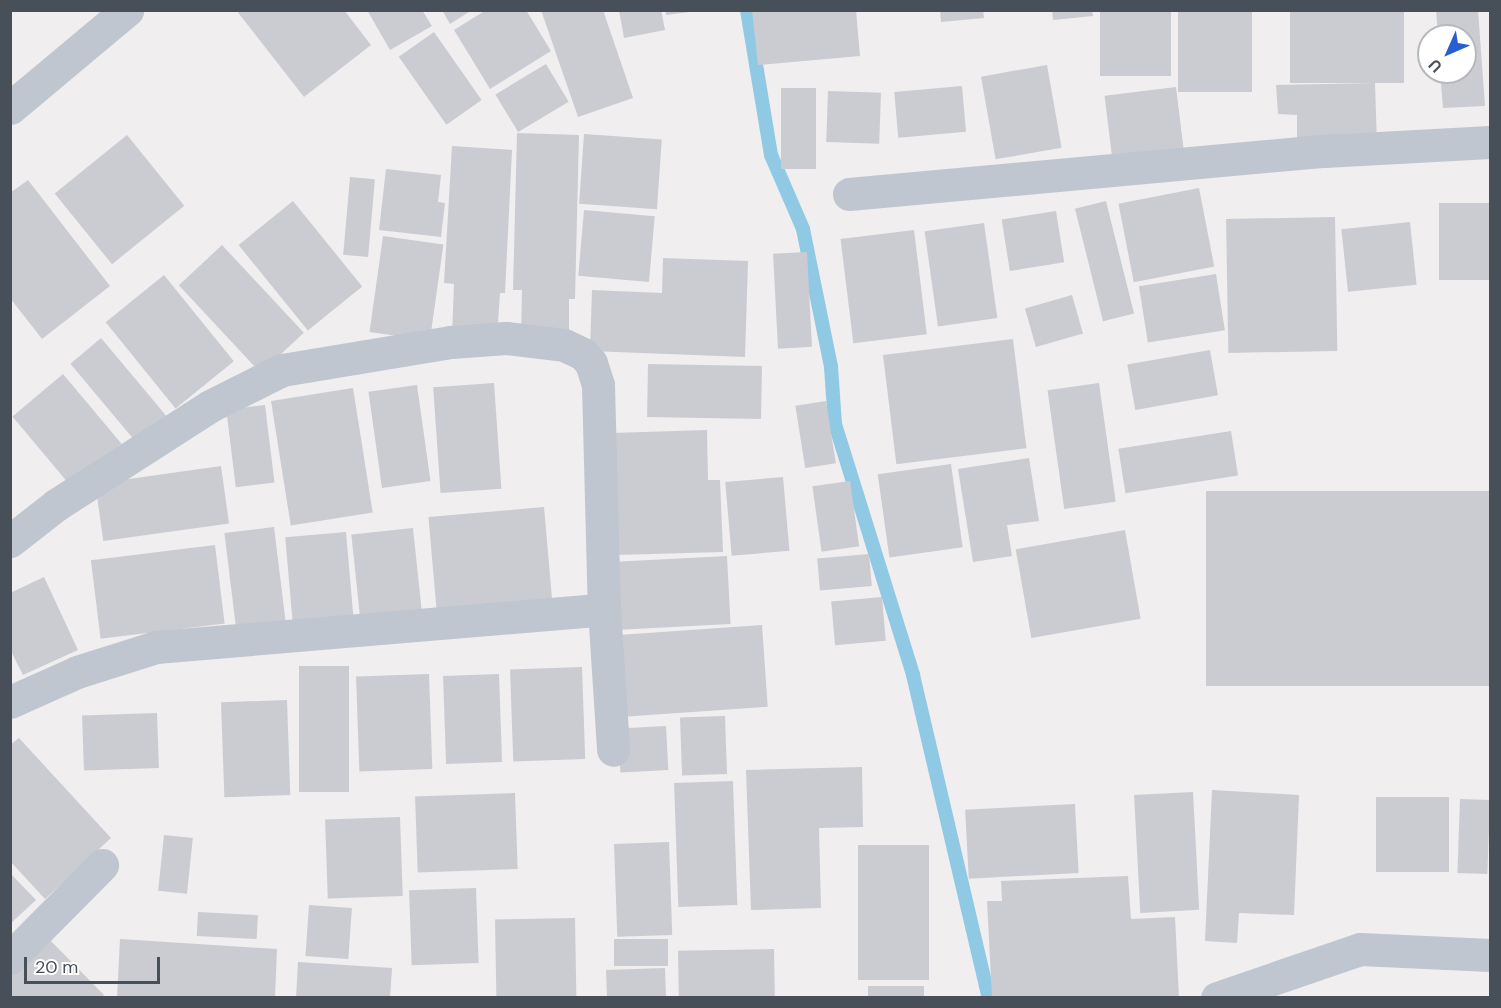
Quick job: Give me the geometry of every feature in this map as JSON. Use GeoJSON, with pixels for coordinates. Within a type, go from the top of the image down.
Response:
{"type":"FeatureCollection","features":[{"type":"Feature","properties":{"kind":"street"},"geometry":{"type":"LineString","coordinates":[[10,108],[127,10]]}},
{"type":"Feature","properties":{"kind":"street"},"geometry":{"type":"LineString","coordinates":[[849,194],[1324,152],[1491,142]]}},
{"type":"Feature","properties":{"kind":"street"},"geometry":{"type":"LineString","coordinates":[[10,541],[56,506],[201,412],[282,370],[451,342],[506,339],[564,345],[583,354],[591,363],[598,385],[604,609],[613,750]]}},
{"type":"Feature","properties":{"kind":"street"},"geometry":{"type":"LineString","coordinates":[[12,696],[156,647],[604,609]]}},
{"type":"Feature","properties":{"kind":"street"},"geometry":{"type":"LineString","coordinates":[[10,958],[102,865]]}},
{"type":"Feature","properties":{"kind":"street"},"geometry":{"type":"LineString","coordinates":[[1217,998],[1360,949],[1491,955]]}},
{"type":"Feature","properties":{"kind":"building"},"geometry":{"type":"Polygon","coordinates":[[[236,10],[344,10],[371,45],[304,97],[236,10]]]}},
{"type":"Feature","properties":{"kind":"building"},"geometry":{"type":"Polygon","coordinates":[[[367,10],[422,10],[432,26],[390,50],[367,10]]]}},
{"type":"Feature","properties":{"kind":"building"},"geometry":{"type":"Polygon","coordinates":[[[442,10],[472,10],[450,24],[442,10]]]}},
{"type":"Feature","properties":{"kind":"building"},"geometry":{"type":"Polygon","coordinates":[[[486,10],[526,10],[551,51],[490,89],[454,30],[486,10]]]}},
{"type":"Feature","properties":{"kind":"building"},"geometry":{"type":"Polygon","coordinates":[[[541,10],[603,10],[633,98],[578,117],[541,10]]]}},
{"type":"Feature","properties":{"kind":"building"},"geometry":{"type":"Polygon","coordinates":[[[619,10],[661,10],[665,30],[624,38],[619,10]]]}},
{"type":"Feature","properties":{"kind":"building"},"geometry":{"type":"Polygon","coordinates":[[[666,10],[690,10],[690,12],[666,15],[666,10]]]}},
{"type":"Feature","properties":{"kind":"building"},"geometry":{"type":"Polygon","coordinates":[[[752,10],[856,10],[860,56],[758,65],[752,10]]]}},
{"type":"Feature","properties":{"kind":"building"},"geometry":{"type":"Polygon","coordinates":[[[940,10],[983,10],[984,18],[941,22],[940,10]]]}},
{"type":"Feature","properties":{"kind":"building"},"geometry":{"type":"Polygon","coordinates":[[[1052,10],[1092,10],[1093,16],[1053,20],[1052,10]]]}},
{"type":"Feature","properties":{"kind":"building"},"geometry":{"type":"Polygon","coordinates":[[[1100,10],[1171,10],[1171,76],[1100,76],[1100,10]]]}},
{"type":"Feature","properties":{"kind":"building"},"geometry":{"type":"Polygon","coordinates":[[[1178,10],[1252,10],[1252,92],[1178,92],[1178,10]]]}},
{"type":"Feature","properties":{"kind":"building"},"geometry":{"type":"Polygon","coordinates":[[[1290,10],[1404,10],[1404,83],[1290,83],[1290,10]]]}},
{"type":"Feature","properties":{"kind":"building"},"geometry":{"type":"Polygon","coordinates":[[[1436,10],[1478,10],[1485,106],[1443,108],[1441,84],[1477,84],[1477,24],[1437,24],[1436,10]]]}},
{"type":"Feature","properties":{"kind":"building"},"geometry":{"type":"Polygon","coordinates":[[[434,32],[482,100],[446,125],[399,57],[434,32]]]}},
{"type":"Feature","properties":{"kind":"building"},"geometry":{"type":"Polygon","coordinates":[[[546,64],[569,102],[518,132],[495,94],[546,64]]]}},
{"type":"Feature","properties":{"kind":"building"},"geometry":{"type":"Polygon","coordinates":[[[1047,65],[1062,148],[996,159],[981,77],[1047,65]]]}},
{"type":"Feature","properties":{"kind":"building"},"geometry":{"type":"Polygon","coordinates":[[[1375,83],[1377,145],[1297,146],[1297,115],[1278,114],[1276,85],[1375,83]]]}},
{"type":"Feature","properties":{"kind":"building"},"geometry":{"type":"Polygon","coordinates":[[[962,86],[966,132],[898,138],[894,92],[962,86]]]}},
{"type":"Feature","properties":{"kind":"building"},"geometry":{"type":"Polygon","coordinates":[[[1176,87],[1185,158],[1113,167],[1105,96],[1176,87]]]}},
{"type":"Feature","properties":{"kind":"building"},"geometry":{"type":"Polygon","coordinates":[[[781,88],[816,88],[816,169],[781,169],[781,88]]]}},
{"type":"Feature","properties":{"kind":"building"},"geometry":{"type":"Polygon","coordinates":[[[828,91],[881,93],[879,144],[826,142],[828,91]]]}},
{"type":"Feature","properties":{"kind":"building"},"geometry":{"type":"Polygon","coordinates":[[[517,133],[579,135],[575,299],[569,299],[569,336],[521,335],[522,290],[513,290],[517,133]]]}},
{"type":"Feature","properties":{"kind":"building"},"geometry":{"type":"Polygon","coordinates":[[[584,134],[662,139],[657,209],[579,204],[584,134]]]}},
{"type":"Feature","properties":{"kind":"building"},"geometry":{"type":"Polygon","coordinates":[[[127,135],[184,206],[112,264],[55,194],[127,135]]]}},
{"type":"Feature","properties":{"kind":"building"},"geometry":{"type":"Polygon","coordinates":[[[452,146],[512,150],[505,293],[500,293],[497,337],[452,335],[454,284],[444,283],[452,146]]]}},
{"type":"Feature","properties":{"kind":"building"},"geometry":{"type":"Polygon","coordinates":[[[386,169],[441,175],[438,202],[445,203],[441,237],[379,230],[386,169]]]}},
{"type":"Feature","properties":{"kind":"building"},"geometry":{"type":"Polygon","coordinates":[[[350,177],[375,179],[368,257],[343,255],[350,177]]]}},
{"type":"Feature","properties":{"kind":"building"},"geometry":{"type":"Polygon","coordinates":[[[28,180],[110,286],[42,339],[10,298],[10,193],[28,180]]]}},
{"type":"Feature","properties":{"kind":"building"},"geometry":{"type":"Polygon","coordinates":[[[1199,188],[1214,267],[1134,282],[1119,204],[1199,188]]]}},
{"type":"Feature","properties":{"kind":"building"},"geometry":{"type":"Polygon","coordinates":[[[293,201],[362,286],[308,331],[239,245],[293,201]]]}},
{"type":"Feature","properties":{"kind":"building"},"geometry":{"type":"Polygon","coordinates":[[[1106,201],[1134,314],[1103,321],[1075,209],[1106,201]]]}},
{"type":"Feature","properties":{"kind":"building"},"geometry":{"type":"Polygon","coordinates":[[[1439,203],[1490,203],[1490,280],[1439,280],[1439,203]]]}},
{"type":"Feature","properties":{"kind":"building"},"geometry":{"type":"Polygon","coordinates":[[[584,210],[655,216],[649,282],[578,276],[584,210]]]}},
{"type":"Feature","properties":{"kind":"building"},"geometry":{"type":"Polygon","coordinates":[[[1056,211],[1064,262],[1010,271],[1002,220],[1056,211]]]}},
{"type":"Feature","properties":{"kind":"building"},"geometry":{"type":"Polygon","coordinates":[[[1335,217],[1337,351],[1228,353],[1226,219],[1335,217]]]}},
{"type":"Feature","properties":{"kind":"building"},"geometry":{"type":"Polygon","coordinates":[[[1410,222],[1417,285],[1348,292],[1341,229],[1410,222]]]}},
{"type":"Feature","properties":{"kind":"building"},"geometry":{"type":"Polygon","coordinates":[[[984,223],[997,318],[938,326],[925,231],[984,223]]]}},
{"type":"Feature","properties":{"kind":"building"},"geometry":{"type":"Polygon","coordinates":[[[914,230],[927,334],[853,343],[841,239],[914,230]]]}},
{"type":"Feature","properties":{"kind":"building"},"geometry":{"type":"Polygon","coordinates":[[[383,236],[443,244],[430,341],[370,332],[383,236]]]}},
{"type":"Feature","properties":{"kind":"building"},"geometry":{"type":"Polygon","coordinates":[[[222,245],[304,333],[261,373],[179,285],[222,245]]]}},
{"type":"Feature","properties":{"kind":"building"},"geometry":{"type":"Polygon","coordinates":[[[807,252],[812,347],[778,349],[773,254],[807,252]]]}},
{"type":"Feature","properties":{"kind":"building"},"geometry":{"type":"Polygon","coordinates":[[[663,258],[748,261],[745,357],[590,351],[592,290],[662,293],[663,258]]]}},
{"type":"Feature","properties":{"kind":"building"},"geometry":{"type":"Polygon","coordinates":[[[1216,274],[1225,330],[1148,343],[1139,286],[1216,274]]]}},
{"type":"Feature","properties":{"kind":"building"},"geometry":{"type":"Polygon","coordinates":[[[164,275],[234,361],[176,408],[106,322],[164,275]]]}},
{"type":"Feature","properties":{"kind":"building"},"geometry":{"type":"Polygon","coordinates":[[[1072,295],[1083,333],[1036,347],[1025,309],[1072,295]]]}},
{"type":"Feature","properties":{"kind":"building"},"geometry":{"type":"Polygon","coordinates":[[[101,338],[168,418],[137,443],[70,364],[101,338]]]}},
{"type":"Feature","properties":{"kind":"building"},"geometry":{"type":"Polygon","coordinates":[[[1013,339],[1026,448],[896,464],[883,355],[1013,339]]]}},
{"type":"Feature","properties":{"kind":"building"},"geometry":{"type":"Polygon","coordinates":[[[1210,350],[1218,395],[1135,410],[1127,365],[1210,350]]]}},
{"type":"Feature","properties":{"kind":"building"},"geometry":{"type":"Polygon","coordinates":[[[648,364],[762,366],[761,419],[647,417],[648,364]]]}},
{"type":"Feature","properties":{"kind":"building"},"geometry":{"type":"Polygon","coordinates":[[[63,374],[121,444],[71,486],[12,416],[63,374]]]}},
{"type":"Feature","properties":{"kind":"building"},"geometry":{"type":"Polygon","coordinates":[[[494,383],[501,489],[441,493],[433,387],[494,383]]]}},
{"type":"Feature","properties":{"kind":"building"},"geometry":{"type":"Polygon","coordinates":[[[1099,383],[1116,502],[1064,509],[1048,390],[1099,383]]]}},
{"type":"Feature","properties":{"kind":"building"},"geometry":{"type":"Polygon","coordinates":[[[417,385],[430,481],[382,488],[368,392],[417,385]]]}},
{"type":"Feature","properties":{"kind":"building"},"geometry":{"type":"Polygon","coordinates":[[[353,388],[373,512],[291,525],[271,401],[353,388]]]}},
{"type":"Feature","properties":{"kind":"building"},"geometry":{"type":"Polygon","coordinates":[[[826,401],[836,463],[805,468],[795,406],[826,401]]]}},
{"type":"Feature","properties":{"kind":"building"},"geometry":{"type":"Polygon","coordinates":[[[265,405],[275,482],[236,487],[226,410],[265,405]]]}},
{"type":"Feature","properties":{"kind":"building"},"geometry":{"type":"Polygon","coordinates":[[[707,430],[708,480],[720,480],[723,552],[616,555],[612,433],[707,430]]]}},
{"type":"Feature","properties":{"kind":"building"},"geometry":{"type":"Polygon","coordinates":[[[1231,431],[1238,475],[1125,493],[1118,449],[1231,431]]]}},
{"type":"Feature","properties":{"kind":"building"},"geometry":{"type":"Polygon","coordinates":[[[1029,458],[1039,521],[1007,525],[1012,556],[973,562],[958,469],[1029,458]]]}},
{"type":"Feature","properties":{"kind":"building"},"geometry":{"type":"Polygon","coordinates":[[[951,464],[963,547],[889,557],[878,474],[951,464]]]}},
{"type":"Feature","properties":{"kind":"building"},"geometry":{"type":"Polygon","coordinates":[[[221,466],[229,523],[103,541],[95,484],[221,466]]]}},
{"type":"Feature","properties":{"kind":"building"},"geometry":{"type":"Polygon","coordinates":[[[783,477],[789,551],[732,556],[725,482],[783,477]]]}},
{"type":"Feature","properties":{"kind":"building"},"geometry":{"type":"Polygon","coordinates":[[[850,481],[859,546],[822,552],[812,486],[850,481]]]}},
{"type":"Feature","properties":{"kind":"building"},"geometry":{"type":"Polygon","coordinates":[[[1206,491],[1490,491],[1490,686],[1206,686],[1206,491]]]}},
{"type":"Feature","properties":{"kind":"building"},"geometry":{"type":"Polygon","coordinates":[[[544,507],[552,604],[437,614],[428,517],[544,507]]]}},
{"type":"Feature","properties":{"kind":"building"},"geometry":{"type":"Polygon","coordinates":[[[274,527],[286,626],[237,632],[224,533],[274,527]]]}},
{"type":"Feature","properties":{"kind":"building"},"geometry":{"type":"Polygon","coordinates":[[[413,528],[422,617],[361,623],[351,534],[413,528]]]}},
{"type":"Feature","properties":{"kind":"building"},"geometry":{"type":"Polygon","coordinates":[[[1125,530],[1141,619],[1031,638],[1016,549],[1125,530]]]}},
{"type":"Feature","properties":{"kind":"building"},"geometry":{"type":"Polygon","coordinates":[[[346,532],[354,620],[293,625],[285,537],[346,532]]]}},
{"type":"Feature","properties":{"kind":"building"},"geometry":{"type":"Polygon","coordinates":[[[215,545],[225,623],[101,639],[91,560],[215,545]]]}},
{"type":"Feature","properties":{"kind":"building"},"geometry":{"type":"Polygon","coordinates":[[[869,554],[872,586],[820,590],[817,559],[869,554]]]}},
{"type":"Feature","properties":{"kind":"building"},"geometry":{"type":"Polygon","coordinates":[[[727,556],[731,624],[615,630],[611,562],[727,556]]]}},
{"type":"Feature","properties":{"kind":"building"},"geometry":{"type":"Polygon","coordinates":[[[44,577],[78,650],[23,675],[10,649],[10,593],[44,577]]]}},
{"type":"Feature","properties":{"kind":"building"},"geometry":{"type":"Polygon","coordinates":[[[882,597],[886,641],[835,645],[831,601],[882,597]]]}},
{"type":"Feature","properties":{"kind":"building"},"geometry":{"type":"Polygon","coordinates":[[[762,625],[768,707],[617,717],[611,636],[762,625]]]}},
{"type":"Feature","properties":{"kind":"building"},"geometry":{"type":"Polygon","coordinates":[[[299,666],[349,666],[349,792],[299,792],[299,666]]]}},
{"type":"Feature","properties":{"kind":"building"},"geometry":{"type":"Polygon","coordinates":[[[582,667],[585,759],[513,761],[510,670],[582,667]]]}},
{"type":"Feature","properties":{"kind":"building"},"geometry":{"type":"Polygon","coordinates":[[[429,674],[432,769],[359,771],[356,677],[429,674]]]}},
{"type":"Feature","properties":{"kind":"building"},"geometry":{"type":"Polygon","coordinates":[[[499,674],[502,762],[446,764],[443,676],[499,674]]]}},
{"type":"Feature","properties":{"kind":"building"},"geometry":{"type":"Polygon","coordinates":[[[287,700],[290,795],[224,797],[221,702],[287,700]]]}},
{"type":"Feature","properties":{"kind":"building"},"geometry":{"type":"Polygon","coordinates":[[[157,713],[159,768],[84,771],[82,716],[157,713]]]}},
{"type":"Feature","properties":{"kind":"building"},"geometry":{"type":"Polygon","coordinates":[[[725,716],[727,774],[682,776],[680,718],[725,716]]]}},
{"type":"Feature","properties":{"kind":"building"},"geometry":{"type":"Polygon","coordinates":[[[666,726],[668,770],[620,772],[618,729],[666,726]]]}},
{"type":"Feature","properties":{"kind":"building"},"geometry":{"type":"Polygon","coordinates":[[[19,738],[111,838],[45,899],[10,861],[10,745],[19,738]]]}},
{"type":"Feature","properties":{"kind":"building"},"geometry":{"type":"Polygon","coordinates":[[[862,767],[863,827],[819,828],[821,908],[751,910],[746,770],[862,767]]]}},
{"type":"Feature","properties":{"kind":"building"},"geometry":{"type":"Polygon","coordinates":[[[733,781],[737,905],[678,907],[674,783],[733,781]]]}},
{"type":"Feature","properties":{"kind":"building"},"geometry":{"type":"Polygon","coordinates":[[[1212,790],[1299,795],[1294,915],[1239,913],[1237,943],[1205,941],[1212,790]]]}},
{"type":"Feature","properties":{"kind":"building"},"geometry":{"type":"Polygon","coordinates":[[[1193,792],[1199,910],[1140,913],[1134,795],[1193,792]]]}},
{"type":"Feature","properties":{"kind":"building"},"geometry":{"type":"Polygon","coordinates":[[[515,793],[518,869],[418,872],[415,796],[515,793]]]}},
{"type":"Feature","properties":{"kind":"building"},"geometry":{"type":"Polygon","coordinates":[[[1376,797],[1449,797],[1449,872],[1376,872],[1376,797]]]}},
{"type":"Feature","properties":{"kind":"building"},"geometry":{"type":"Polygon","coordinates":[[[1460,799],[1490,800],[1487,874],[1457,873],[1460,799]]]}},
{"type":"Feature","properties":{"kind":"building"},"geometry":{"type":"Polygon","coordinates":[[[1075,804],[1079,873],[969,879],[965,810],[1075,804]]]}},
{"type":"Feature","properties":{"kind":"building"},"geometry":{"type":"Polygon","coordinates":[[[400,817],[403,896],[328,899],[325,820],[400,817]]]}},
{"type":"Feature","properties":{"kind":"building"},"geometry":{"type":"Polygon","coordinates":[[[164,835],[193,838],[187,894],[158,891],[164,835]]]}},
{"type":"Feature","properties":{"kind":"building"},"geometry":{"type":"Polygon","coordinates":[[[669,842],[672,935],[617,937],[614,844],[669,842]]]}},
{"type":"Feature","properties":{"kind":"building"},"geometry":{"type":"Polygon","coordinates":[[[858,845],[929,845],[929,980],[858,980],[858,845]]]}},
{"type":"Feature","properties":{"kind":"building"},"geometry":{"type":"Polygon","coordinates":[[[10,873],[36,900],[10,924],[10,873]]]}},
{"type":"Feature","properties":{"kind":"building"},"geometry":{"type":"Polygon","coordinates":[[[1128,876],[1131,919],[1175,917],[1179,998],[992,998],[987,901],[1002,901],[1001,881],[1128,876]]]}},
{"type":"Feature","properties":{"kind":"building"},"geometry":{"type":"Polygon","coordinates":[[[476,888],[479,963],[412,965],[409,890],[476,888]]]}},
{"type":"Feature","properties":{"kind":"building"},"geometry":{"type":"Polygon","coordinates":[[[309,905],[352,908],[348,959],[305,956],[309,905]]]}},
{"type":"Feature","properties":{"kind":"building"},"geometry":{"type":"Polygon","coordinates":[[[198,912],[258,915],[257,939],[197,936],[198,912]]]}},
{"type":"Feature","properties":{"kind":"building"},"geometry":{"type":"Polygon","coordinates":[[[575,918],[576,998],[496,998],[495,919],[575,918]]]}},
{"type":"Feature","properties":{"kind":"building"},"geometry":{"type":"Polygon","coordinates":[[[41,931],[104,995],[101,998],[10,998],[10,961],[41,931]]]}},
{"type":"Feature","properties":{"kind":"building"},"geometry":{"type":"Polygon","coordinates":[[[120,939],[277,949],[275,998],[117,998],[120,939]]]}},
{"type":"Feature","properties":{"kind":"building"},"geometry":{"type":"Polygon","coordinates":[[[614,939],[668,939],[668,966],[614,966],[614,939]]]}},
{"type":"Feature","properties":{"kind":"building"},"geometry":{"type":"Polygon","coordinates":[[[774,949],[775,998],[679,998],[678,951],[774,949]]]}},
{"type":"Feature","properties":{"kind":"building"},"geometry":{"type":"Polygon","coordinates":[[[298,962],[392,968],[390,998],[296,998],[298,962]]]}},
{"type":"Feature","properties":{"kind":"building"},"geometry":{"type":"Polygon","coordinates":[[[665,968],[666,998],[607,998],[606,970],[665,968]]]}},
{"type":"Feature","properties":{"kind":"building"},"geometry":{"type":"Polygon","coordinates":[[[868,986],[924,986],[924,998],[868,998],[868,986]]]}},
{"type":"Feature","properties":{"kind":"waterway"},"geometry":{"type":"LineString","coordinates":[[747,10],[771,155],[803,229],[831,367],[835,424],[913,675],[989,998]]}}]}
